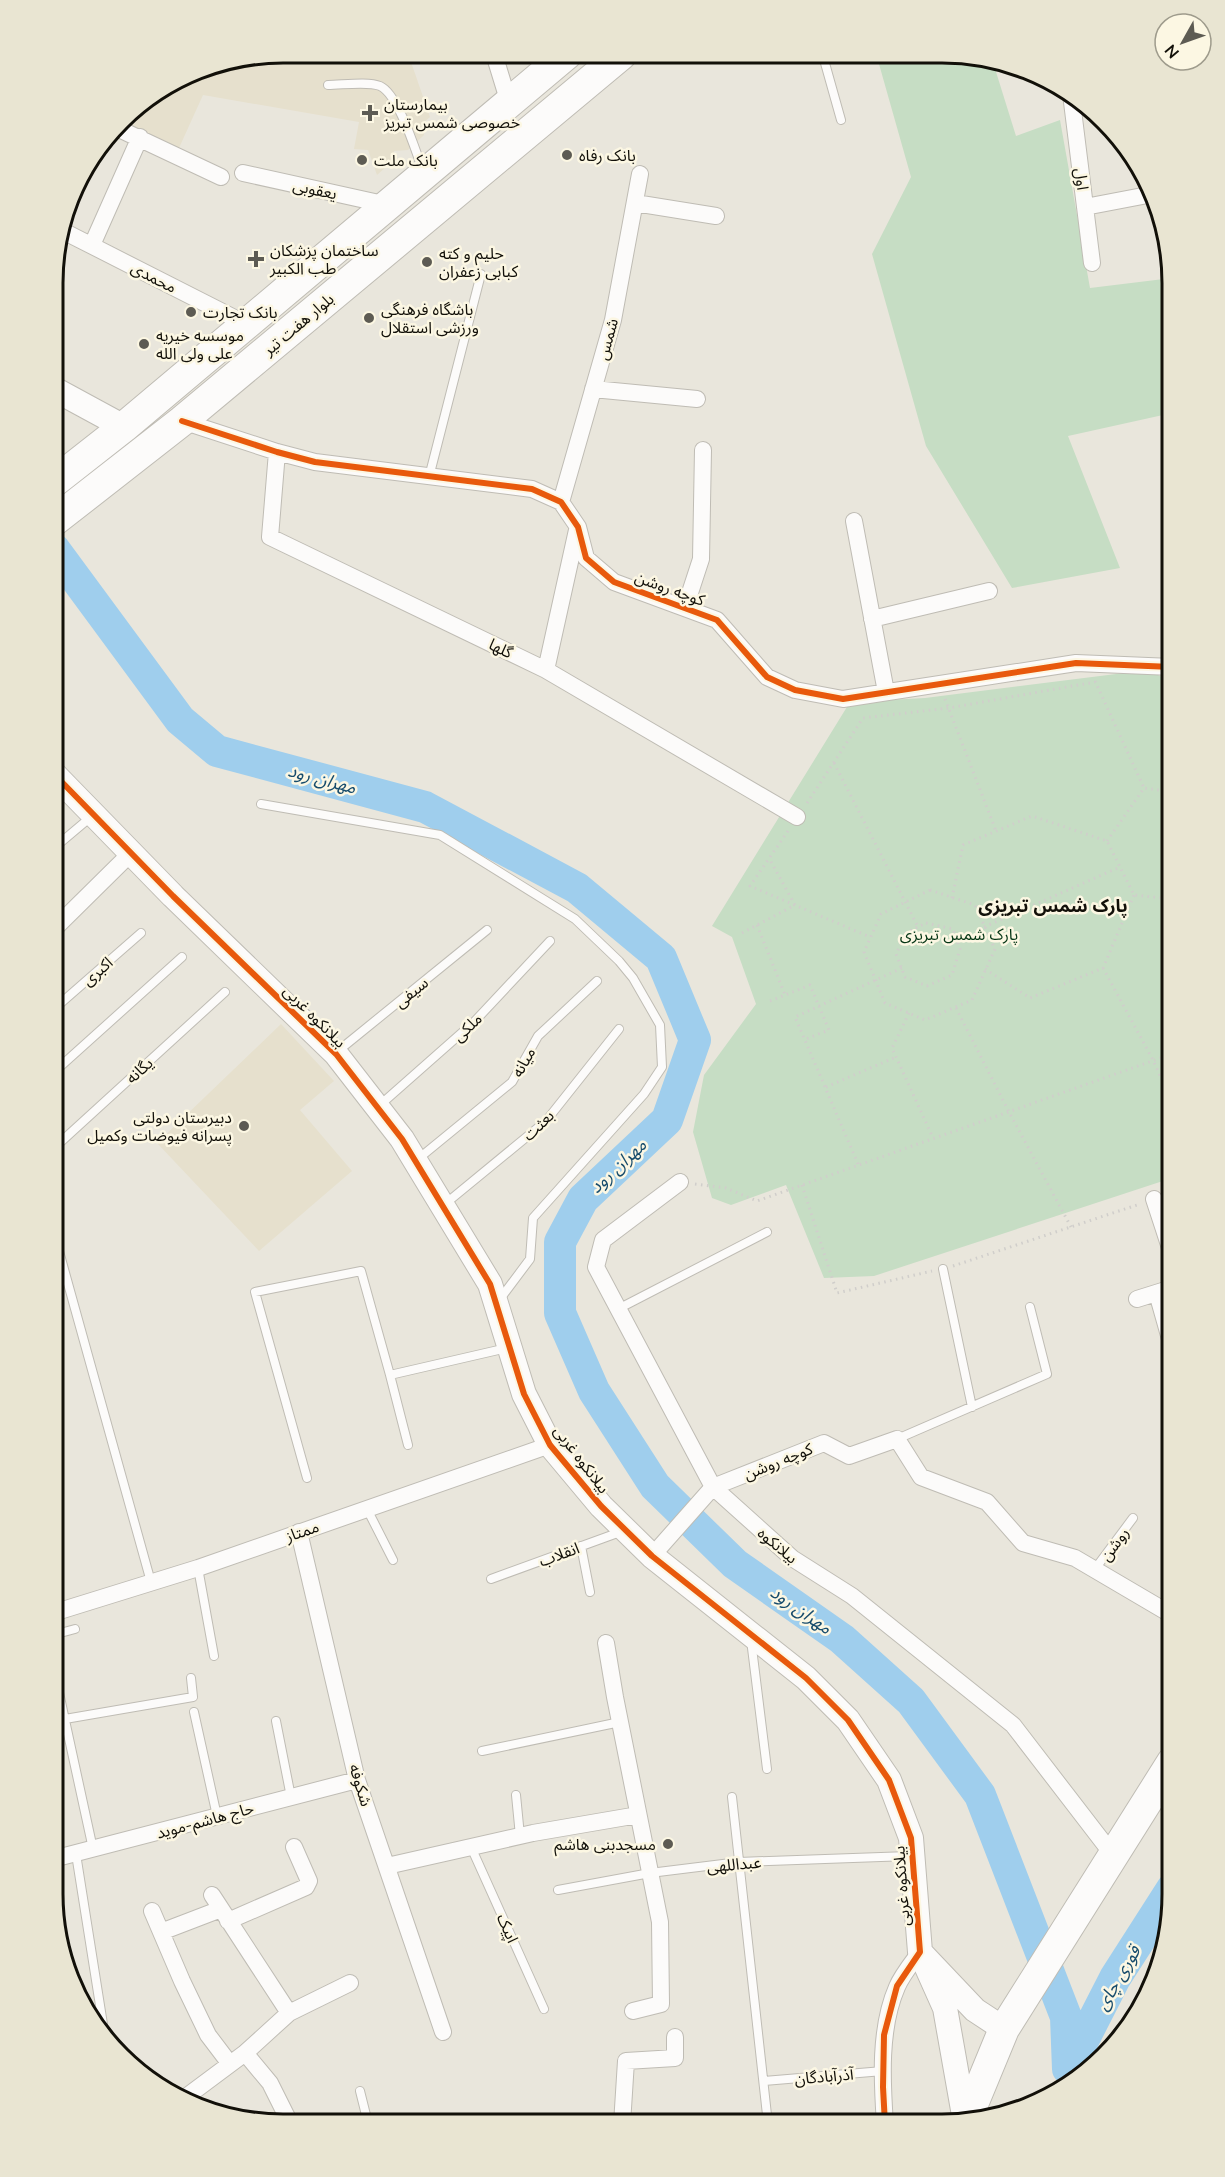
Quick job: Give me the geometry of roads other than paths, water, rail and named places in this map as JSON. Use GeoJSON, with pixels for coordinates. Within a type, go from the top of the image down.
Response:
{"type":"FeatureCollection","features":[{"type":"Feature","properties":{"kind":"highway","name":"بلوار هفت تیر"},"geometry":{"type":"LineString","coordinates":[[63,475],[124,427],[556,63]]}},
{"type":"Feature","properties":{"kind":"highway","name":"بلوار هفت تیر"},"geometry":{"type":"LineString","coordinates":[[63,514],[182,421],[611,63]]}},
{"type":"Feature","properties":{"kind":"highway"},"geometry":{"type":"LineString","coordinates":[[970,2112],[1004,2029],[1162,1778]]}},
{"type":"Feature","properties":{"kind":"street"},"geometry":{"type":"LineString","coordinates":[[497,63],[509,103]]}},
{"type":"Feature","properties":{"kind":"street","name":"اول"},"geometry":{"type":"LineString","coordinates":[[1072,106],[1092,263]]}},
{"type":"Feature","properties":{"kind":"street"},"geometry":{"type":"LineString","coordinates":[[124,131],[221,177]]}},
{"type":"Feature","properties":{"kind":"street"},"geometry":{"type":"LineString","coordinates":[[92,245],[140,137]]}},
{"type":"Feature","properties":{"kind":"street","name":"یعقوبی"},"geometry":{"type":"LineString","coordinates":[[243,173],[388,205]]}},
{"type":"Feature","properties":{"kind":"street","name":"شمس"},"geometry":{"type":"LineString","coordinates":[[561,502],[613,320],[640,174]]}},
{"type":"Feature","properties":{"kind":"street"},"geometry":{"type":"LineString","coordinates":[[1085,207],[1144,196]]}},
{"type":"Feature","properties":{"kind":"street"},"geometry":{"type":"LineString","coordinates":[[635,203],[716,216]]}},
{"type":"Feature","properties":{"kind":"street","name":"محمدی"},"geometry":{"type":"LineString","coordinates":[[68,234],[246,324]]}},
{"type":"Feature","properties":{"kind":"street"},"geometry":{"type":"LineString","coordinates":[[593,389],[697,399]]}},
{"type":"Feature","properties":{"kind":"street"},"geometry":{"type":"LineString","coordinates":[[63,394],[124,427]]}},
{"type":"Feature","properties":{"kind":"street"},"geometry":{"type":"LineString","coordinates":[[182,421],[315,462],[429,478],[532,489],[561,502]]}},
{"type":"Feature","properties":{"kind":"street"},"geometry":{"type":"LineString","coordinates":[[685,608],[701,559],[703,450]]}},
{"type":"Feature","properties":{"kind":"street","name":"گلها"},"geometry":{"type":"LineString","coordinates":[[277,452],[270,537],[546,670],[797,817]]}},
{"type":"Feature","properties":{"kind":"street","name":"کوچه روشن"},"geometry":{"type":"LineString","coordinates":[[561,502],[578,527],[586,558],[614,582],[717,620],[766,677],[795,690],[843,699],[1076,663],[1162,667]]}},
{"type":"Feature","properties":{"kind":"street"},"geometry":{"type":"LineString","coordinates":[[854,520],[886,692]]}},
{"type":"Feature","properties":{"kind":"street"},"geometry":{"type":"LineString","coordinates":[[546,670],[578,527]]}},
{"type":"Feature","properties":{"kind":"street"},"geometry":{"type":"LineString","coordinates":[[872,619],[989,591]]}},
{"type":"Feature","properties":{"kind":"street","name":"بیلانکوه غربی"},"geometry":{"type":"LineString","coordinates":[[63,783],[336,1053],[402,1139],[490,1284],[524,1394],[550,1445],[601,1506],[652,1556],[806,1678],[848,1720],[889,1780],[911,1838],[920,1952],[945,2008],[964,2113]]}},
{"type":"Feature","properties":{"kind":"street"},"geometry":{"type":"LineString","coordinates":[[63,920],[131,853]]}},
{"type":"Feature","properties":{"kind":"street","name":"بیلانکوه"},"geometry":{"type":"LineString","coordinates":[[680,1182],[603,1240],[596,1267],[713,1487],[792,1558],[852,1596],[1013,1725],[1113,1855]]}},
{"type":"Feature","properties":{"kind":"street"},"geometry":{"type":"LineString","coordinates":[[1154,1199],[1162,1223]]}},
{"type":"Feature","properties":{"kind":"street"},"geometry":{"type":"LineString","coordinates":[[1137,1299],[1162,1291]]}},
{"type":"Feature","properties":{"kind":"street"},"geometry":{"type":"LineString","coordinates":[[897,1439],[921,1477],[987,1502],[1023,1543],[1075,1558],[1162,1609]]}},
{"type":"Feature","properties":{"kind":"street","name":"کوچه روشن"},"geometry":{"type":"LineString","coordinates":[[713,1487],[824,1443],[849,1456],[897,1439]]}},
{"type":"Feature","properties":{"kind":"street","name":"ممتاز"},"geometry":{"type":"LineString","coordinates":[[63,1610],[198,1568],[550,1445]]}},
{"type":"Feature","properties":{"kind":"street"},"geometry":{"type":"LineString","coordinates":[[652,1556],[713,1487]]}},
{"type":"Feature","properties":{"kind":"street","name":"شکوفه"},"geometry":{"type":"LineString","coordinates":[[299,1532],[357,1779],[443,2032]]}},
{"type":"Feature","properties":{"kind":"street"},"geometry":{"type":"LineString","coordinates":[[606,1643],[660,1922],[661,2004],[633,2011]]}},
{"type":"Feature","properties":{"kind":"street","name":"حاج هاشم-موید"},"geometry":{"type":"LineString","coordinates":[[63,1856],[357,1779]]}},
{"type":"Feature","properties":{"kind":"street"},"geometry":{"type":"LineString","coordinates":[[387,1866],[520,1836],[638,1815]]}},
{"type":"Feature","properties":{"kind":"street"},"geometry":{"type":"LineString","coordinates":[[161,1932],[220,1908],[306,1887],[309,1881],[294,1847]]}},
{"type":"Feature","properties":{"kind":"street"},"geometry":{"type":"LineString","coordinates":[[220,1908],[289,2013]]}},
{"type":"Feature","properties":{"kind":"street"},"geometry":{"type":"LineString","coordinates":[[152,1911],[208,2035],[230,2064]]}},
{"type":"Feature","properties":{"kind":"street"},"geometry":{"type":"LineString","coordinates":[[885,2114],[884,2035],[897,1986],[920,1952],[975,2010],[1004,2029]]}},
{"type":"Feature","properties":{"kind":"street"},"geometry":{"type":"LineString","coordinates":[[191,2093],[245,2053],[289,2013],[350,1983]]}},
{"type":"Feature","properties":{"kind":"street"},"geometry":{"type":"LineString","coordinates":[[623,2114],[626,2061],[675,2058],[675,2037]]}},
{"type":"Feature","properties":{"kind":"street"},"geometry":{"type":"LineString","coordinates":[[245,2053],[270,2084],[285,2114]]}},
{"type":"Feature","properties":{"kind":"lane"},"geometry":{"type":"LineString","coordinates":[[825,63],[841,120]]}},
{"type":"Feature","properties":{"kind":"lane"},"geometry":{"type":"LineString","coordinates":[[328,85],[380,86],[389,94],[396,105],[425,174]]}},
{"type":"Feature","properties":{"kind":"lane"},"geometry":{"type":"LineString","coordinates":[[429,478],[481,274]]}},
{"type":"Feature","properties":{"kind":"lane"},"geometry":{"type":"LineString","coordinates":[[261,804],[440,835],[575,919],[619,961],[633,978],[660,1025],[662,1067],[644,1094],[532,1218],[530,1259],[496,1305]]}},
{"type":"Feature","properties":{"kind":"lane"},"geometry":{"type":"LineString","coordinates":[[63,840],[93,815]]}},
{"type":"Feature","properties":{"kind":"lane","name":"سیفی"},"geometry":{"type":"LineString","coordinates":[[336,1053],[487,930]]}},
{"type":"Feature","properties":{"kind":"lane","name":"اکبری"},"geometry":{"type":"LineString","coordinates":[[63,1001],[141,933]]}},
{"type":"Feature","properties":{"kind":"lane","name":"ملکی"},"geometry":{"type":"LineString","coordinates":[[377,1107],[474,1022],[550,941]]}},
{"type":"Feature","properties":{"kind":"lane"},"geometry":{"type":"LineString","coordinates":[[63,1064],[182,957]]}},
{"type":"Feature","properties":{"kind":"lane","name":"میانه"},"geometry":{"type":"LineString","coordinates":[[415,1161],[512,1082],[538,1036],[597,981]]}},
{"type":"Feature","properties":{"kind":"lane","name":"یگانه"},"geometry":{"type":"LineString","coordinates":[[63,1140],[225,992]]}},
{"type":"Feature","properties":{"kind":"lane","name":"بعثت"},"geometry":{"type":"LineString","coordinates":[[442,1207],[546,1120],[619,1029]]}},
{"type":"Feature","properties":{"kind":"lane"},"geometry":{"type":"LineString","coordinates":[[618,1309],[767,1232]]}},
{"type":"Feature","properties":{"kind":"lane"},"geometry":{"type":"LineString","coordinates":[[63,1266],[151,1582]]}},
{"type":"Feature","properties":{"kind":"lane"},"geometry":{"type":"LineString","coordinates":[[943,1269],[972,1407]]}},
{"type":"Feature","properties":{"kind":"lane"},"geometry":{"type":"LineString","coordinates":[[307,1478],[255,1292],[361,1271],[408,1445]]}},
{"type":"Feature","properties":{"kind":"lane"},"geometry":{"type":"LineString","coordinates":[[897,1439],[1047,1374],[1030,1307]]}},
{"type":"Feature","properties":{"kind":"lane"},"geometry":{"type":"LineString","coordinates":[[390,1375],[510,1348]]}},
{"type":"Feature","properties":{"kind":"lane"},"geometry":{"type":"LineString","coordinates":[[367,1509],[393,1560]]}},
{"type":"Feature","properties":{"kind":"lane","name":"روشن"},"geometry":{"type":"LineString","coordinates":[[1095,1569],[1133,1518]]}},
{"type":"Feature","properties":{"kind":"lane","name":"انقلاب"},"geometry":{"type":"LineString","coordinates":[[491,1579],[626,1530]]}},
{"type":"Feature","properties":{"kind":"lane"},"geometry":{"type":"LineString","coordinates":[[581,1546],[590,1592]]}},
{"type":"Feature","properties":{"kind":"lane"},"geometry":{"type":"LineString","coordinates":[[198,1568],[214,1656]]}},
{"type":"Feature","properties":{"kind":"lane"},"geometry":{"type":"LineString","coordinates":[[63,1632],[75,1629]]}},
{"type":"Feature","properties":{"kind":"lane"},"geometry":{"type":"LineString","coordinates":[[750,1634],[767,1769]]}},
{"type":"Feature","properties":{"kind":"lane"},"geometry":{"type":"LineString","coordinates":[[65,1719],[193,1697],[191,1678]]}},
{"type":"Feature","properties":{"kind":"lane"},"geometry":{"type":"LineString","coordinates":[[63,1710],[93,1849]]}},
{"type":"Feature","properties":{"kind":"lane"},"geometry":{"type":"LineString","coordinates":[[194,1712],[217,1816]]}},
{"type":"Feature","properties":{"kind":"lane"},"geometry":{"type":"LineString","coordinates":[[276,1721],[291,1797]]}},
{"type":"Feature","properties":{"kind":"lane"},"geometry":{"type":"LineString","coordinates":[[482,1751],[620,1722]]}},
{"type":"Feature","properties":{"kind":"lane"},"geometry":{"type":"LineString","coordinates":[[516,1795],[520,1836]]}},
{"type":"Feature","properties":{"kind":"lane"},"geometry":{"type":"LineString","coordinates":[[732,1797],[767,2114]]}},
{"type":"Feature","properties":{"kind":"lane","name":"اپیک"},"geometry":{"type":"LineString","coordinates":[[471,1847],[544,2009]]}},
{"type":"Feature","properties":{"kind":"lane"},"geometry":{"type":"LineString","coordinates":[[76,1854],[102,2019]]}},
{"type":"Feature","properties":{"kind":"lane","name":"عبداللهی"},"geometry":{"type":"LineString","coordinates":[[558,1890],[650,1873],[739,1862],[912,1856]]}},
{"type":"Feature","properties":{"kind":"lane","name":"آذرآبادگان"},"geometry":{"type":"LineString","coordinates":[[764,2081],[883,2071]]}},
{"type":"Feature","properties":{"kind":"lane"},"geometry":{"type":"LineString","coordinates":[[360,2091],[366,2114]]}},
{"type":"Feature","properties":{"kind":"waterway","name":"مهران رود"},"geometry":{"type":"LineString","coordinates":[[63,561],[180,720],[217,751],[425,807],[577,888],[661,958],[695,1040],[667,1120],[583,1199],[560,1242],[560,1313],[594,1391],[655,1486],[735,1564],[842,1639],[911,1701],[980,1795],[1066,2017],[1068,2069]]}},
{"type":"Feature","properties":{"kind":"waterway","name":"قوری چای"},"geometry":{"type":"LineString","coordinates":[[1069,2068],[1115,1978],[1162,1905]]}},
{"type":"Feature","properties":{"kind":"place","name":"بیمارستان خصوصی شمس تبریز"},"geometry":{"type":"Point","coordinates":[370,113]}},
{"type":"Feature","properties":{"kind":"place","name":"بانک رفاه"},"geometry":{"type":"Point","coordinates":[567,155]}},
{"type":"Feature","properties":{"kind":"place","name":"بانک ملت"},"geometry":{"type":"Point","coordinates":[362,160]}},
{"type":"Feature","properties":{"kind":"place","name":"ساختمان پزشکان طب الکبیر"},"geometry":{"type":"Point","coordinates":[256,259]}},
{"type":"Feature","properties":{"kind":"place","name":"حلیم و کته کبابی زعفران"},"geometry":{"type":"Point","coordinates":[427,262]}},
{"type":"Feature","properties":{"kind":"place","name":"بانک تجارت"},"geometry":{"type":"Point","coordinates":[191,312]}},
{"type":"Feature","properties":{"kind":"place","name":"باشگاه فرهنگی ورزشی استقلال"},"geometry":{"type":"Point","coordinates":[369,318]}},
{"type":"Feature","properties":{"kind":"place","name":"موسسه خیریه علی ولی الله"},"geometry":{"type":"Point","coordinates":[144,344]}},
{"type":"Feature","properties":{"kind":"place","name":"دبیرستان دولتی پسرانه فیوضات وکمیل"},"geometry":{"type":"Point","coordinates":[244,1126]}},
{"type":"Feature","properties":{"kind":"place","name":"مسجدبنی هاشم"},"geometry":{"type":"Point","coordinates":[668,1844]}},
{"type":"Feature","properties":{"kind":"district","name":"پارک شمس تبریزی"},"geometry":{"type":"Point","coordinates":[1053,906]}}]}
